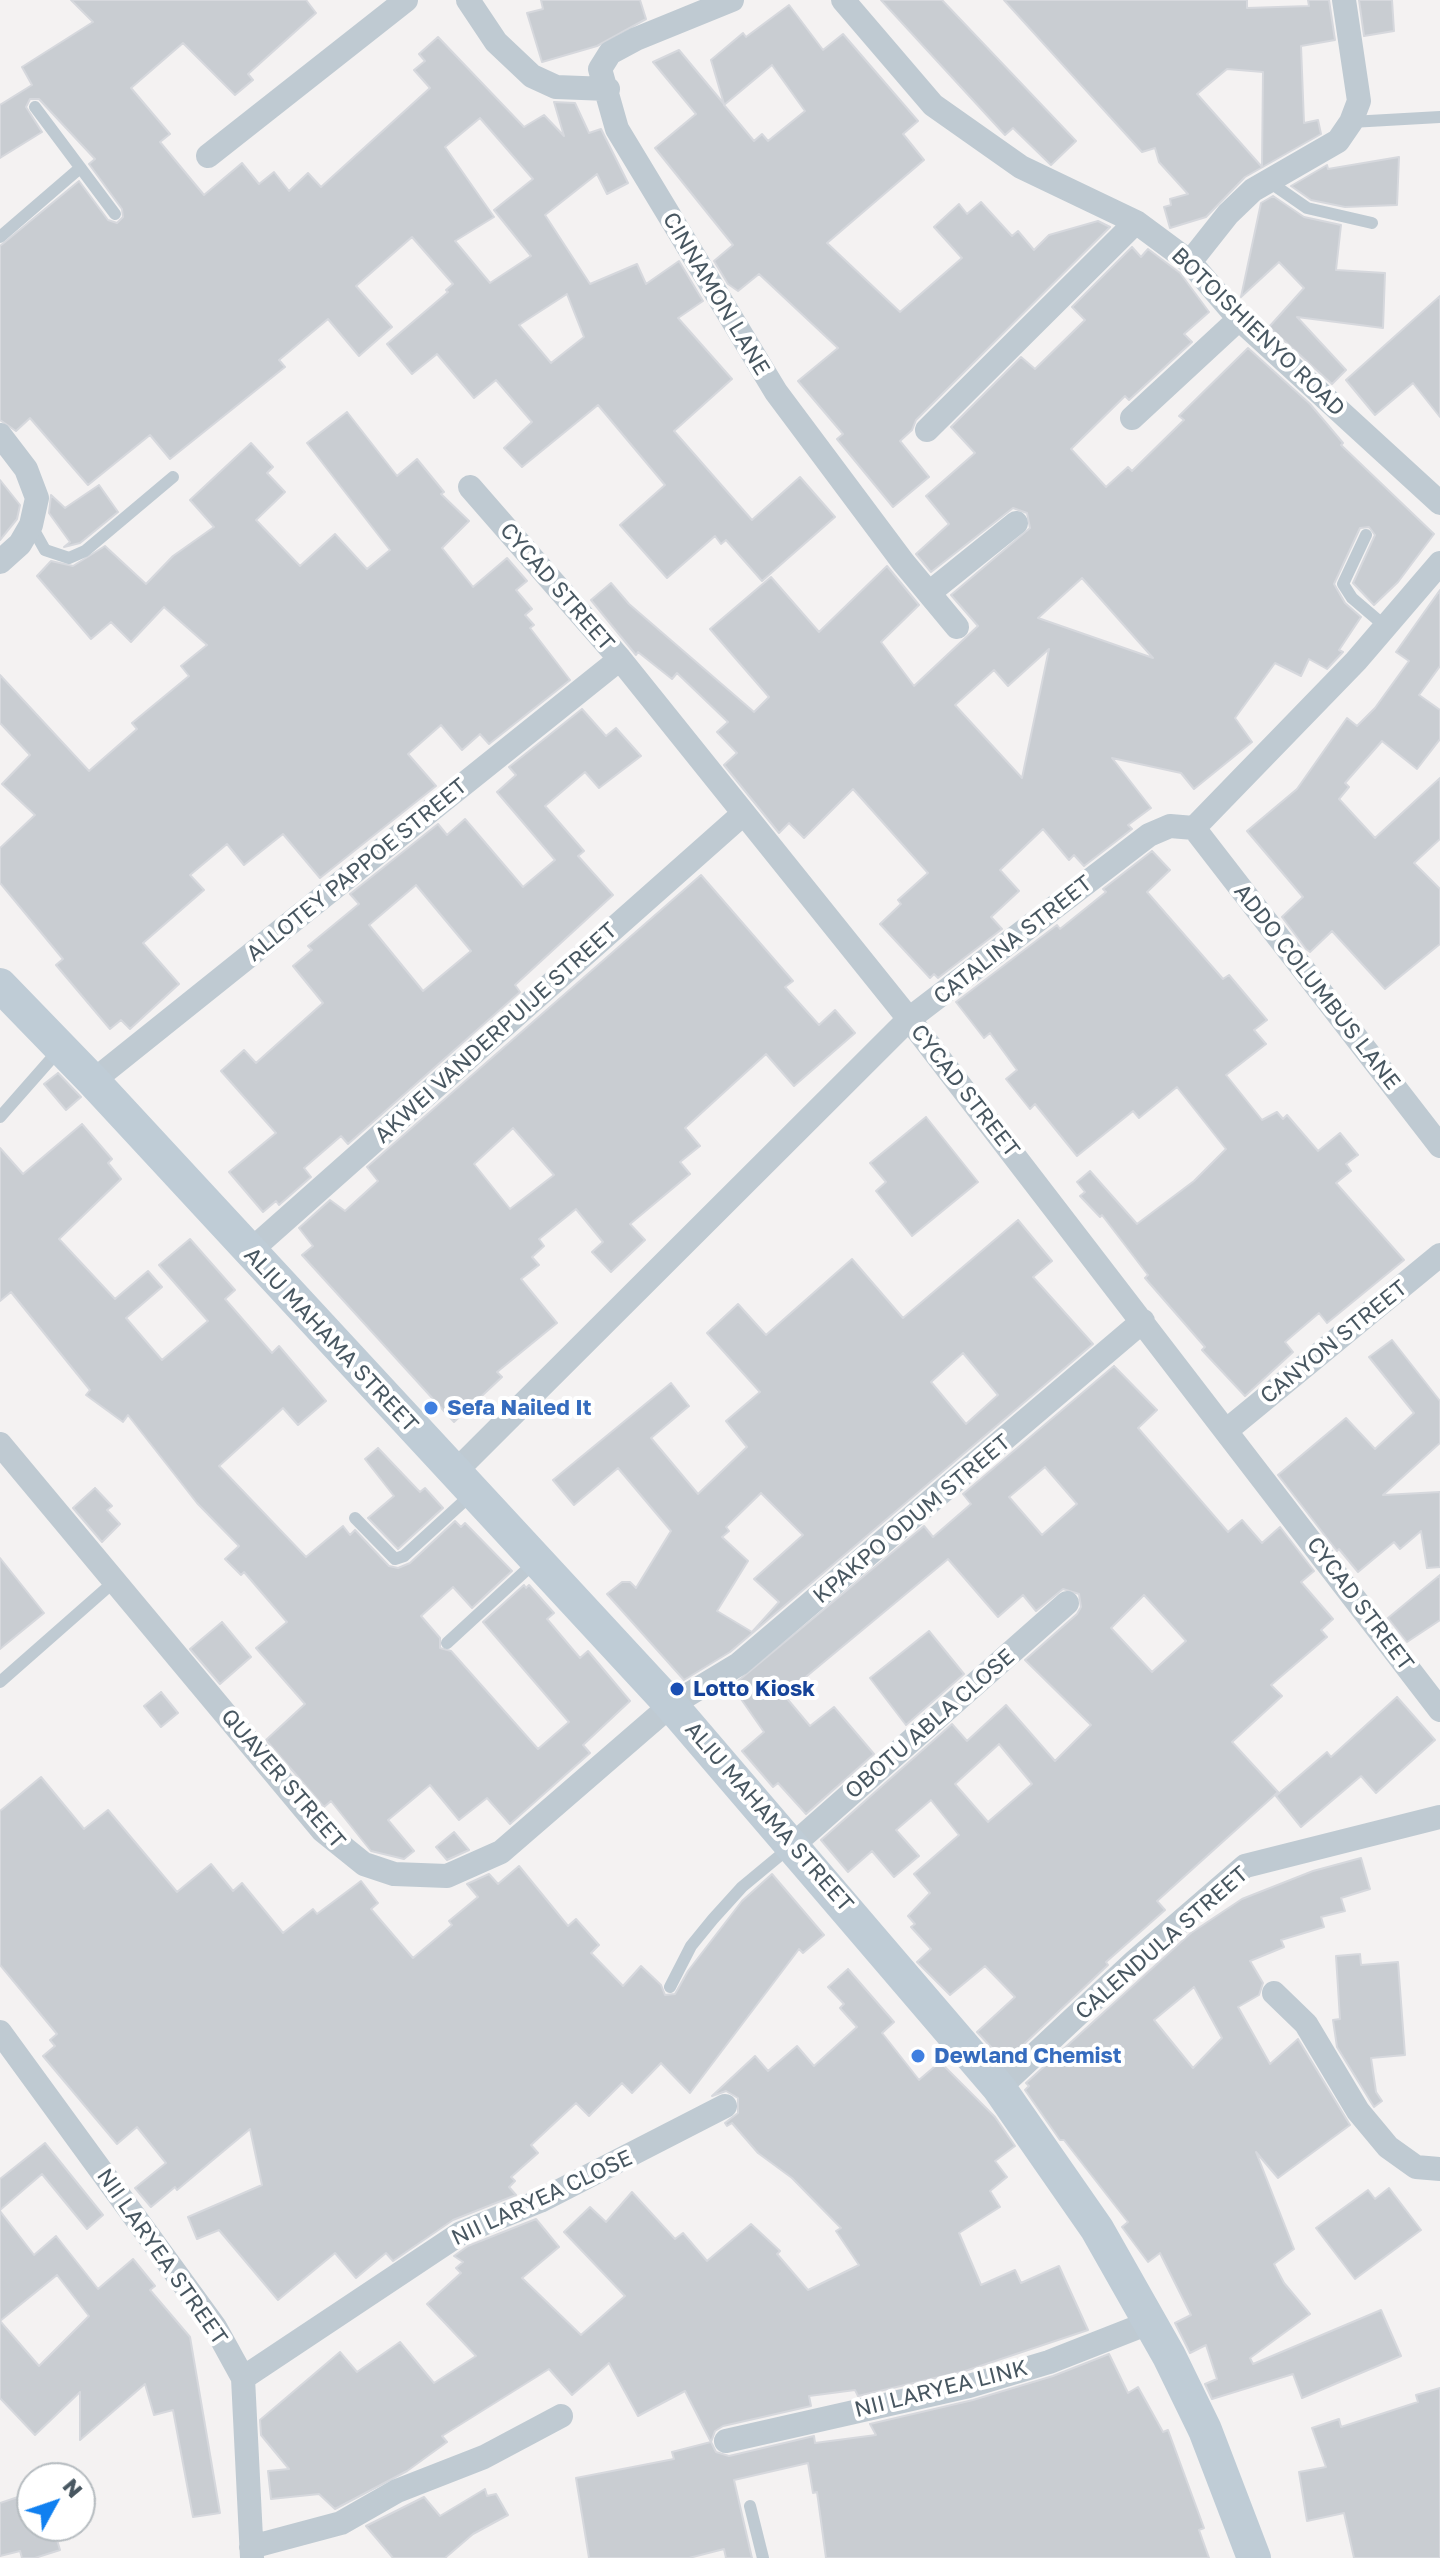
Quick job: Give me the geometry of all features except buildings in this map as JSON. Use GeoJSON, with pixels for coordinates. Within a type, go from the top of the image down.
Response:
{"type":"FeatureCollection","features":[{"type":"Feature","properties":{"kind":"street"},"geometry":{"type":"LineString","coordinates":[[208,156],[406,0]]}},
{"type":"Feature","properties":{"kind":"street"},"geometry":{"type":"LineString","coordinates":[[468,0],[496,42],[532,76],[556,87],[608,89],[600,69],[610,53],[636,39],[732,0]]}},
{"type":"Feature","properties":{"kind":"street","name":"BOTOISHIENYO ROAD"},"geometry":{"type":"LineString","coordinates":[[843,0],[933,105],[1021,167],[1136,222],[1190,262],[1239,319],[1440,503]]}},
{"type":"Feature","properties":{"kind":"street"},"geometry":{"type":"LineString","coordinates":[[1190,262],[1228,214],[1268,181],[1338,141],[1351,122],[1359,101],[1344,0]]}},
{"type":"Feature","properties":{"kind":"street","name":"CINNAMON LANE"},"geometry":{"type":"LineString","coordinates":[[608,89],[617,129],[776,392],[957,627]]}},
{"type":"Feature","properties":{"kind":"street"},"geometry":{"type":"LineString","coordinates":[[927,430],[1136,222]]}},
{"type":"Feature","properties":{"kind":"street"},"geometry":{"type":"LineString","coordinates":[[1132,418],[1239,319]]}},
{"type":"Feature","properties":{"kind":"street"},"geometry":{"type":"LineString","coordinates":[[0,435],[26,469],[37,498],[31,525],[20,544],[0,562]]}},
{"type":"Feature","properties":{"kind":"street","name":"CYCAD STREET"},"geometry":{"type":"LineString","coordinates":[[470,487],[620,659],[909,1019],[1440,1710]]}},
{"type":"Feature","properties":{"kind":"street"},"geometry":{"type":"LineString","coordinates":[[929,593],[1016,523]]}},
{"type":"Feature","properties":{"kind":"street"},"geometry":{"type":"LineString","coordinates":[[1194,828],[1386,627],[1440,563]]}},
{"type":"Feature","properties":{"kind":"street","name":"ALLOTEY PAPPOE STREET"},"geometry":{"type":"LineString","coordinates":[[93,1081],[620,659]]}},
{"type":"Feature","properties":{"kind":"street","name":"AKWEI VANDERPUIJE STREET"},"geometry":{"type":"LineString","coordinates":[[249,1252],[743,814]]}},
{"type":"Feature","properties":{"kind":"street","name":"CATALINA STREET"},"geometry":{"type":"LineString","coordinates":[[464,1483],[909,1019],[1149,835],[1170,826],[1194,828]]}},
{"type":"Feature","properties":{"kind":"street","name":"ADDO COLUMBUS LANE"},"geometry":{"type":"LineString","coordinates":[[1194,828],[1440,1146]]}},
{"type":"Feature","properties":{"kind":"street","name":"ALIU MAHAMA STREET"},"geometry":{"type":"LineString","coordinates":[[0,985],[93,1081],[671,1705],[999,2088],[1097,2229],[1151,2322],[1205,2430],[1254,2558]]}},
{"type":"Feature","properties":{"kind":"street","name":"CANYON STREET"},"geometry":{"type":"LineString","coordinates":[[1227,1430],[1440,1255]]}},
{"type":"Feature","properties":{"kind":"street","name":"KPAKPO ODUM STREET"},"geometry":{"type":"LineString","coordinates":[[671,1705],[739,1664],[1143,1321]]}},
{"type":"Feature","properties":{"kind":"street","name":"QUAVER STREET"},"geometry":{"type":"LineString","coordinates":[[0,1444],[323,1831],[364,1864],[394,1874],[447,1876],[501,1852],[671,1705]]}},
{"type":"Feature","properties":{"kind":"street","name":"OBOTU ABLA CLOSE"},"geometry":{"type":"LineString","coordinates":[[793,1845],[1067,1603]]}},
{"type":"Feature","properties":{"kind":"street","name":"CALENDULA STREET"},"geometry":{"type":"LineString","coordinates":[[999,2088],[1135,1961],[1245,1866],[1440,1817]]}},
{"type":"Feature","properties":{"kind":"street"},"geometry":{"type":"LineString","coordinates":[[1274,1993],[1306,2024],[1358,2111],[1388,2147],[1416,2167],[1440,2169]]}},
{"type":"Feature","properties":{"kind":"street","name":"NII LARYEA STREET"},"geometry":{"type":"LineString","coordinates":[[0,2032],[215,2327],[243,2378],[252,2553]]}},
{"type":"Feature","properties":{"kind":"street","name":"NII LARYEA CLOSE"},"geometry":{"type":"LineString","coordinates":[[243,2378],[461,2233],[540,2201],[725,2106]]}},
{"type":"Feature","properties":{"kind":"street","name":"NII LARYEA LINK"},"geometry":{"type":"LineString","coordinates":[[726,2441],[969,2386],[1061,2358],[1151,2322]]}},
{"type":"Feature","properties":{"kind":"street"},"geometry":{"type":"LineString","coordinates":[[252,2553],[341,2523],[397,2491],[484,2457],[561,2416]]}},
{"type":"Feature","properties":{"kind":"lane"},"geometry":{"type":"LineString","coordinates":[[35,107],[115,214]]}},
{"type":"Feature","properties":{"kind":"lane"},"geometry":{"type":"LineString","coordinates":[[1351,122],[1440,117]]}},
{"type":"Feature","properties":{"kind":"lane"},"geometry":{"type":"LineString","coordinates":[[0,237],[80,168]]}},
{"type":"Feature","properties":{"kind":"lane"},"geometry":{"type":"LineString","coordinates":[[1268,181],[1307,208],[1372,223]]}},
{"type":"Feature","properties":{"kind":"lane"},"geometry":{"type":"LineString","coordinates":[[31,525],[45,550],[69,558],[85,551],[173,477]]}},
{"type":"Feature","properties":{"kind":"lane"},"geometry":{"type":"LineString","coordinates":[[1366,535],[1343,584],[1352,598],[1386,627]]}},
{"type":"Feature","properties":{"kind":"lane"},"geometry":{"type":"LineString","coordinates":[[0,1117],[61,1048]]}},
{"type":"Feature","properties":{"kind":"lane"},"geometry":{"type":"LineString","coordinates":[[355,1518],[395,1559],[404,1556],[464,1483]]}},
{"type":"Feature","properties":{"kind":"lane"},"geometry":{"type":"LineString","coordinates":[[447,1643],[536,1560]]}},
{"type":"Feature","properties":{"kind":"lane"},"geometry":{"type":"LineString","coordinates":[[0,1682],[116,1580]]}},
{"type":"Feature","properties":{"kind":"lane"},"geometry":{"type":"LineString","coordinates":[[670,1987],[691,1946],[713,1919],[742,1887],[793,1845]]}},
{"type":"Feature","properties":{"kind":"lane"},"geometry":{"type":"LineString","coordinates":[[750,2506],[763,2558]]}},
{"type":"Feature","properties":{"kind":"place","name":"Sefa Nailed It"},"geometry":{"type":"Point","coordinates":[431,1408]}},
{"type":"Feature","properties":{"kind":"place","name":"Lotto Kiosk"},"geometry":{"type":"Point","coordinates":[677,1689]}},
{"type":"Feature","properties":{"kind":"place","name":"Dewland Chemist"},"geometry":{"type":"Point","coordinates":[918,2056]}}]}
